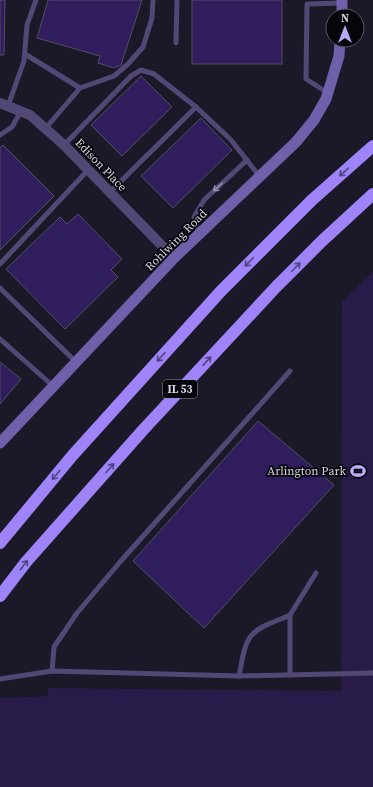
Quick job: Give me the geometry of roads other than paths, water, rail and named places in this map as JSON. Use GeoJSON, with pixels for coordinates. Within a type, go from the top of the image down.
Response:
{"type":"FeatureCollection","features":[{"type":"Feature","properties":{"kind":"highway","name":"IL 53"},"geometry":{"type":"LineString","coordinates":[[0,543],[72,456],[221,291],[312,200],[373,146]]}},
{"type":"Feature","properties":{"kind":"highway","name":"IL 53"},"geometry":{"type":"LineString","coordinates":[[0,596],[26,562],[143,430],[276,286],[373,194]]}},
{"type":"Feature","properties":{"kind":"main road","name":"Rohlwing Road"},"geometry":{"type":"LineString","coordinates":[[0,444],[174,258],[301,136],[314,120],[326,99],[339,48]]}},
{"type":"Feature","properties":{"kind":"street","name":"Edison Place"},"geometry":{"type":"LineString","coordinates":[[4,104],[30,115],[64,145],[174,258]]}},
{"type":"Feature","properties":{"kind":"lane"},"geometry":{"type":"LineString","coordinates":[[4,104],[24,61],[27,25],[36,0]]}},
{"type":"Feature","properties":{"kind":"lane"},"geometry":{"type":"LineString","coordinates":[[45,129],[80,88],[114,76],[128,64],[143,47],[152,18],[153,0]]}},
{"type":"Feature","properties":{"kind":"lane"},"geometry":{"type":"LineString","coordinates":[[176,43],[177,0]]}},
{"type":"Feature","properties":{"kind":"lane"},"geometry":{"type":"LineString","coordinates":[[328,93],[306,80],[307,4],[342,2]]}},
{"type":"Feature","properties":{"kind":"lane"},"geometry":{"type":"LineString","coordinates":[[25,54],[80,88]]}},
{"type":"Feature","properties":{"kind":"lane"},"geometry":{"type":"LineString","coordinates":[[64,145],[131,76],[141,70],[154,74],[196,107],[231,140],[260,177]]}},
{"type":"Feature","properties":{"kind":"lane"},"geometry":{"type":"LineString","coordinates":[[110,192],[196,107]]}},
{"type":"Feature","properties":{"kind":"lane"},"geometry":{"type":"LineString","coordinates":[[0,135],[12,127],[21,111]]}},
{"type":"Feature","properties":{"kind":"lane"},"geometry":{"type":"LineString","coordinates":[[199,235],[194,217],[204,200],[247,160]]}},
{"type":"Feature","properties":{"kind":"lane"},"geometry":{"type":"LineString","coordinates":[[0,264],[88,170]]}},
{"type":"Feature","properties":{"kind":"lane"},"geometry":{"type":"LineString","coordinates":[[0,288],[76,362]]}},
{"type":"Feature","properties":{"kind":"lane"},"geometry":{"type":"LineString","coordinates":[[0,339],[53,387]]}},
{"type":"Feature","properties":{"kind":"lane"},"geometry":{"type":"LineString","coordinates":[[52,671],[54,647],[77,613],[120,562],[290,372]]}},
{"type":"Feature","properties":{"kind":"lane"},"geometry":{"type":"LineString","coordinates":[[290,675],[290,615],[316,573]]}},
{"type":"Feature","properties":{"kind":"lane"},"geometry":{"type":"LineString","coordinates":[[240,676],[246,646],[251,636],[259,629],[290,615]]}},
{"type":"Feature","properties":{"kind":"lane"},"geometry":{"type":"LineString","coordinates":[[0,679],[52,671],[240,676],[373,673]]}},
{"type":"Feature","properties":{"kind":"place","name":"Arlington Park"},"geometry":{"type":"Point","coordinates":[358,471]}}]}
